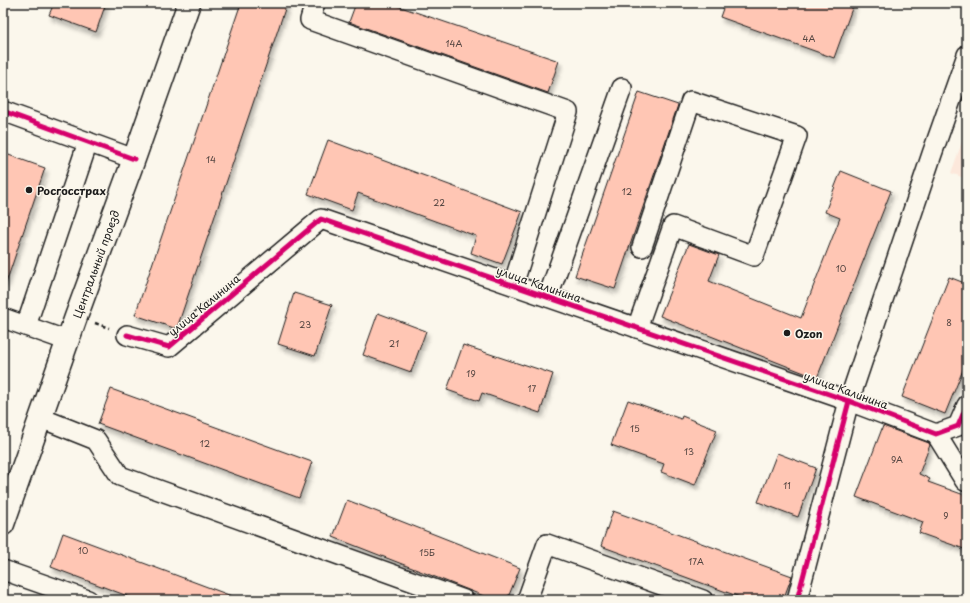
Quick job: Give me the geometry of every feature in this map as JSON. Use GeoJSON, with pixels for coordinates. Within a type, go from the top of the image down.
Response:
{"type":"FeatureCollection","features":[{"type":"Feature","properties":{"kind":"main road","name":"Центральный проезд"},"geometry":{"type":"LineString","coordinates":[[3,524],[189,3]]}},
{"type":"Feature","properties":{"kind":"street"},"geometry":{"type":"LineString","coordinates":[[315,3],[310,20],[568,112],[513,286]]}},
{"type":"Feature","properties":{"kind":"street"},"geometry":{"type":"LineString","coordinates":[[797,600],[849,402],[932,154],[967,55]]}},
{"type":"Feature","properties":{"kind":"street"},"geometry":{"type":"LineString","coordinates":[[548,297],[622,88]]}},
{"type":"Feature","properties":{"kind":"street"},"geometry":{"type":"LineString","coordinates":[[637,328],[673,226],[754,256],[797,136],[691,101],[642,247]]}},
{"type":"Feature","properties":{"kind":"street"},"geometry":{"type":"LineString","coordinates":[[3,110],[134,159]]}},
{"type":"Feature","properties":{"kind":"street"},"geometry":{"type":"LineString","coordinates":[[26,326],[88,142]]}},
{"type":"Feature","properties":{"kind":"street","name":"улица Калинина"},"geometry":{"type":"LineString","coordinates":[[127,335],[169,348],[321,219],[849,402],[936,434]]}},
{"type":"Feature","properties":{"kind":"street"},"geometry":{"type":"LineString","coordinates":[[3,318],[68,341]]}},
{"type":"Feature","properties":{"kind":"street"},"geometry":{"type":"LineString","coordinates":[[967,405],[958,426],[936,434],[967,482]]}},
{"type":"Feature","properties":{"kind":"street"},"geometry":{"type":"LineString","coordinates":[[41,418],[96,440],[120,476],[464,600]]}},
{"type":"Feature","properties":{"kind":"street"},"geometry":{"type":"LineString","coordinates":[[528,600],[547,544],[703,600]]}},
{"type":"Feature","properties":{"kind":"street"},"geometry":{"type":"LineString","coordinates":[[3,570],[88,600]]}},
{"type":"Feature","properties":{"kind":"shaded area"},"geometry":{"type":"Polygon","coordinates":[[[967,128],[967,179],[951,173],[967,128]]]}},
{"type":"Feature","properties":{"kind":"building"},"geometry":{"type":"Polygon","coordinates":[[[54,3],[106,3],[96,32],[49,15],[54,3]]]}},
{"type":"Feature","properties":{"kind":"building"},"geometry":{"type":"Polygon","coordinates":[[[241,3],[287,3],[178,325],[174,328],[135,315],[241,3]]]}},
{"type":"Feature","properties":{"kind":"building"},"geometry":{"type":"Polygon","coordinates":[[[356,3],[389,3],[559,61],[548,93],[349,22],[356,3]]]}},
{"type":"Feature","properties":{"kind":"building"},"geometry":{"type":"Polygon","coordinates":[[[725,3],[854,3],[834,58],[720,17],[725,3]]]}},
{"type":"Feature","properties":{"kind":"building"},"geometry":{"type":"Polygon","coordinates":[[[639,92],[678,105],[615,289],[575,276],[639,92]]]}},
{"type":"Feature","properties":{"kind":"building"},"geometry":{"type":"Polygon","coordinates":[[[328,140],[522,212],[502,264],[471,253],[476,236],[358,193],[352,210],[308,194],[328,140]]]}},
{"type":"Feature","properties":{"kind":"building"},"geometry":{"type":"Polygon","coordinates":[[[3,153],[45,168],[6,283],[3,283],[3,153]]]}},
{"type":"Feature","properties":{"kind":"building"},"geometry":{"type":"Polygon","coordinates":[[[841,171],[891,191],[817,378],[660,316],[689,244],[719,255],[709,281],[801,318],[840,218],[825,212],[841,171]]]}},
{"type":"Feature","properties":{"kind":"building"},"geometry":{"type":"Polygon","coordinates":[[[949,277],[967,284],[967,360],[945,414],[902,397],[949,277]]]}},
{"type":"Feature","properties":{"kind":"building"},"geometry":{"type":"Polygon","coordinates":[[[294,293],[332,305],[315,356],[278,344],[294,293]]]}},
{"type":"Feature","properties":{"kind":"building"},"geometry":{"type":"Polygon","coordinates":[[[378,313],[426,331],[411,372],[363,355],[378,313]]]}},
{"type":"Feature","properties":{"kind":"building"},"geometry":{"type":"Polygon","coordinates":[[[463,345],[553,374],[540,413],[482,393],[479,401],[447,390],[463,345]]]}},
{"type":"Feature","properties":{"kind":"building"},"geometry":{"type":"Polygon","coordinates":[[[111,389],[312,462],[299,498],[98,424],[111,389]]]}},
{"type":"Feature","properties":{"kind":"building"},"geometry":{"type":"Polygon","coordinates":[[[628,400],[681,419],[682,416],[717,430],[695,485],[661,472],[664,464],[611,445],[628,400]]]}},
{"type":"Feature","properties":{"kind":"building"},"geometry":{"type":"Polygon","coordinates":[[[883,426],[929,443],[930,445],[919,474],[930,479],[928,482],[967,496],[967,550],[919,533],[923,522],[856,497],[883,426]]]}},
{"type":"Feature","properties":{"kind":"building"},"geometry":{"type":"Polygon","coordinates":[[[777,453],[816,468],[798,517],[758,502],[777,453]]]}},
{"type":"Feature","properties":{"kind":"building"},"geometry":{"type":"Polygon","coordinates":[[[347,500],[520,568],[507,600],[494,600],[333,537],[347,500]]]}},
{"type":"Feature","properties":{"kind":"building"},"geometry":{"type":"Polygon","coordinates":[[[613,511],[792,576],[783,600],[748,600],[601,546],[613,511]]]}},
{"type":"Feature","properties":{"kind":"building"},"geometry":{"type":"Polygon","coordinates":[[[63,533],[237,598],[236,600],[138,600],[51,567],[63,533]]]}},
{"type":"Feature","properties":{"kind":"cycle path"},"geometry":{"type":"LineString","coordinates":[[3,111],[134,159]]}},
{"type":"Feature","properties":{"kind":"cycle path"},"geometry":{"type":"LineString","coordinates":[[127,335],[169,347],[321,219],[849,401],[936,434],[958,426],[967,405]]}},
{"type":"Feature","properties":{"kind":"cycle path"},"geometry":{"type":"LineString","coordinates":[[797,600],[849,401]]}},
{"type":"Feature","properties":{"kind":"place","name":"Росгосстрах"},"geometry":{"type":"Point","coordinates":[29,190]}},
{"type":"Feature","properties":{"kind":"place","name":"Ozon"},"geometry":{"type":"Point","coordinates":[787,333]}}]}
